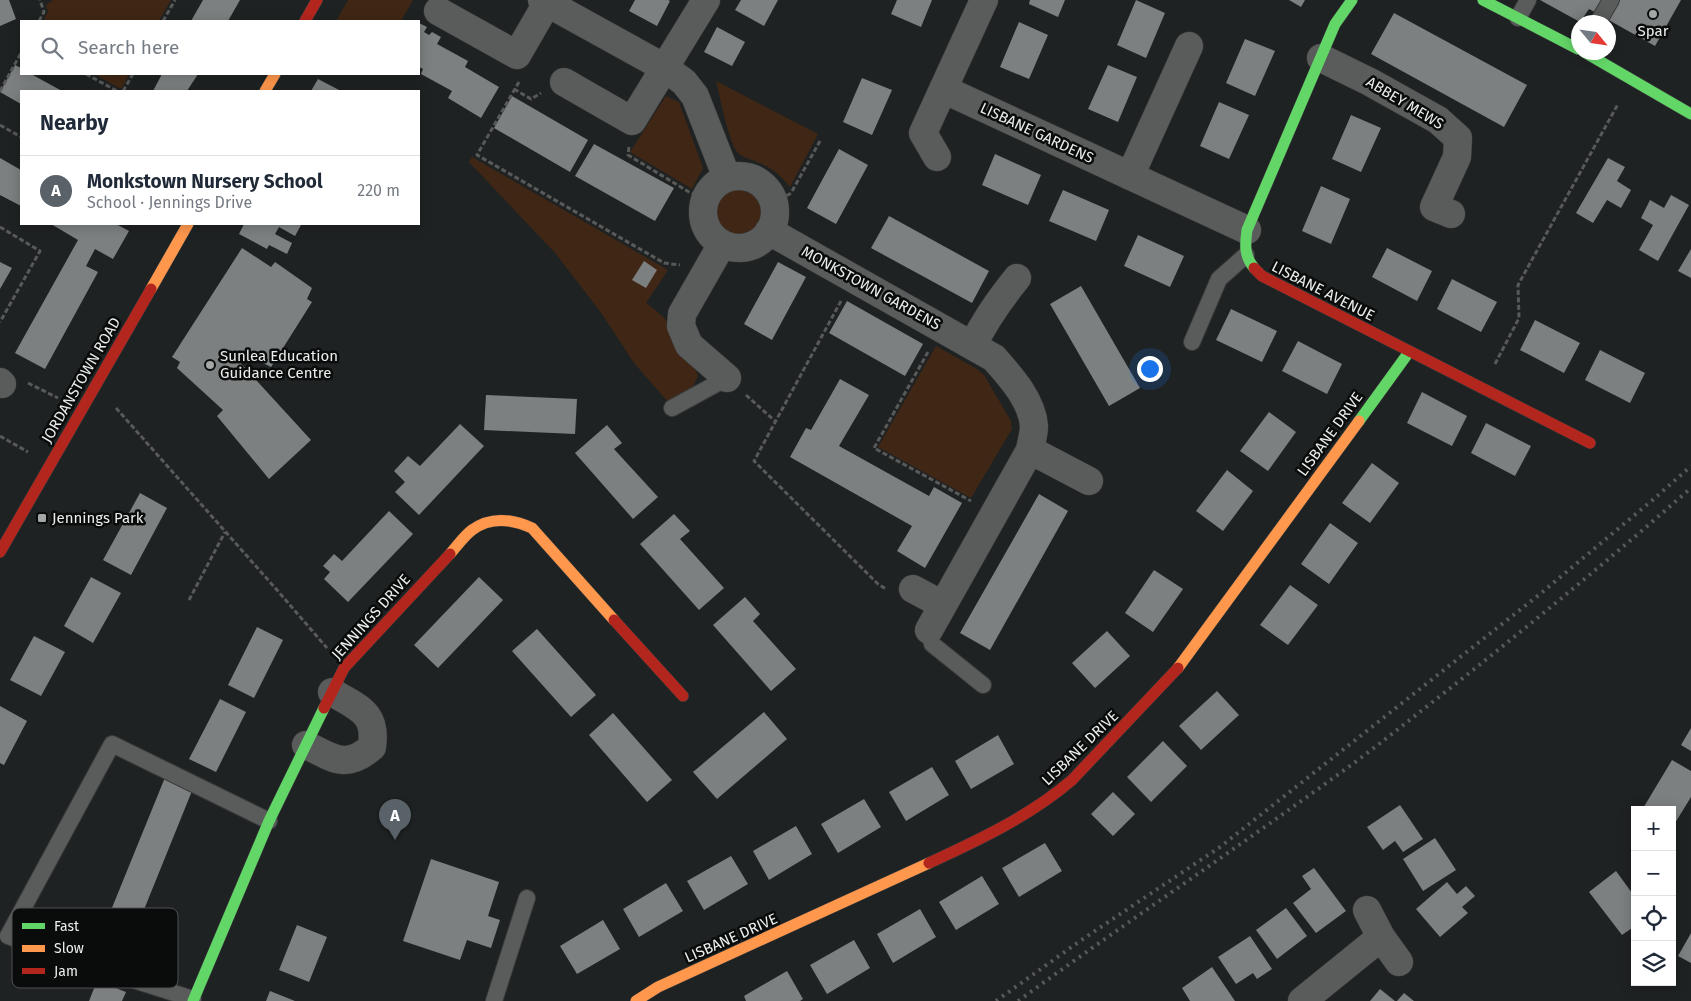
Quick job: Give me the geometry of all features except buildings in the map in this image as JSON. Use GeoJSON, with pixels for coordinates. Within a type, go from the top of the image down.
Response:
{"type":"FeatureCollection","features":[{"type":"Feature","properties":{"kind":"street"},"geometry":{"type":"LineString","coordinates":[[306,20],[317,0]]}},
{"type":"Feature","properties":{"kind":"street"},"geometry":{"type":"LineString","coordinates":[[564,82],[632,121],[706,0]]}},
{"type":"Feature","properties":{"kind":"street"},"geometry":{"type":"LineString","coordinates":[[937,157],[923,133],[984,0]]}},
{"type":"Feature","properties":{"kind":"street"},"geometry":{"type":"LineString","coordinates":[[1246,242],[1335,24],[1352,0]]}},
{"type":"Feature","properties":{"kind":"street"},"geometry":{"type":"LineString","coordinates":[[1483,0],[1571,45]]}},
{"type":"Feature","properties":{"kind":"street"},"geometry":{"type":"LineString","coordinates":[[438,11],[517,55],[545,1],[665,68],[684,82],[695,96],[727,178]]}},
{"type":"Feature","properties":{"kind":"street"},"geometry":{"type":"LineString","coordinates":[[1130,176],[1189,46]]}},
{"type":"Feature","properties":{"kind":"street","name":"ABBEY MEWS"},"geometry":{"type":"LineString","coordinates":[[1321,58],[1370,82],[1438,120],[1458,138],[1457,157],[1434,207],[1451,214]]}},
{"type":"Feature","properties":{"kind":"street"},"geometry":{"type":"LineString","coordinates":[[1598,60],[1691,114]]}},
{"type":"Feature","properties":{"kind":"street"},"geometry":{"type":"LineString","coordinates":[[266,90],[274,75]]}},
{"type":"Feature","properties":{"kind":"street","name":"LISBANE GARDENS"},"geometry":{"type":"LineString","coordinates":[[943,89],[1130,176],[1246,242]]}},
{"type":"Feature","properties":{"kind":"street"},"geometry":{"type":"LineString","coordinates":[[739,176],[751,178],[761,184],[769,193],[774,204],[774,216],[769,231],[755,244],[744,247],[722,244],[711,234],[704,220],[703,209],[705,199],[718,182],[739,176]]}},
{"type":"Feature","properties":{"kind":"street","name":"JORDANSTOWN ROAD"},"geometry":{"type":"LineString","coordinates":[[0,552],[187,225]]}},
{"type":"Feature","properties":{"kind":"street","name":"MONKSTOWN GARDENS"},"geometry":{"type":"LineString","coordinates":[[769,231],[994,358],[1014,380],[1029,407],[1034,427],[1030,450],[929,630]]}},
{"type":"Feature","properties":{"kind":"street","name":"LISBANE AVENUE"},"geometry":{"type":"LineString","coordinates":[[1246,242],[1250,266],[1262,276],[1590,443]]}},
{"type":"Feature","properties":{"kind":"street"},"geometry":{"type":"LineString","coordinates":[[722,244],[682,314],[681,326],[690,346],[727,378]]}},
{"type":"Feature","properties":{"kind":"street"},"geometry":{"type":"LineString","coordinates":[[973,345],[998,302],[1017,278]]}},
{"type":"Feature","properties":{"kind":"street","name":"LISBANE DRIVE"},"geometry":{"type":"LineString","coordinates":[[636,1001],[658,987],[982,839],[1053,796],[1103,750],[1174,674],[1409,352]]}},
{"type":"Feature","properties":{"kind":"street"},"geometry":{"type":"LineString","coordinates":[[1030,450],[1089,481]]}},
{"type":"Feature","properties":{"kind":"street","name":"JENNINGS DRIVE"},"geometry":{"type":"LineString","coordinates":[[193,1000],[269,821],[344,668],[472,530],[487,522],[502,519],[517,520],[532,528],[683,696]]}},
{"type":"Feature","properties":{"kind":"street"},"geometry":{"type":"LineString","coordinates":[[912,590],[943,605]]}},
{"type":"Feature","properties":{"kind":"street"},"geometry":{"type":"LineString","coordinates":[[306,745],[336,759],[347,761],[361,756],[372,747],[374,734],[370,719],[360,710],[332,692]]}},
{"type":"Feature","properties":{"kind":"street"},"geometry":{"type":"LineString","coordinates":[[1367,910],[1381,937],[1399,962]]}},
{"type":"Feature","properties":{"kind":"street"},"geometry":{"type":"LineString","coordinates":[[1302,1001],[1381,937]]}},
{"type":"Feature","properties":{"kind":"lane"},"geometry":{"type":"LineString","coordinates":[[1518,18],[1528,0]]}},
{"type":"Feature","properties":{"kind":"lane"},"geometry":{"type":"LineString","coordinates":[[1602,15],[1611,0]]}},
{"type":"Feature","properties":{"kind":"lane"},"geometry":{"type":"LineString","coordinates":[[1192,342],[1219,280],[1246,242]]}},
{"type":"Feature","properties":{"kind":"lane"},"geometry":{"type":"LineString","coordinates":[[672,408],[727,378]]}},
{"type":"Feature","properties":{"kind":"lane"},"geometry":{"type":"LineString","coordinates":[[929,630],[932,644],[983,685]]}},
{"type":"Feature","properties":{"kind":"lane"},"geometry":{"type":"LineString","coordinates":[[23,908],[112,744],[269,821]]}},
{"type":"Feature","properties":{"kind":"lane"},"geometry":{"type":"LineString","coordinates":[[494,1001],[527,898]]}},
{"type":"Feature","properties":{"kind":"lane"},"geometry":{"type":"LineString","coordinates":[[12,929],[8,936],[12,937]]}},
{"type":"Feature","properties":{"kind":"lane"},"geometry":{"type":"LineString","coordinates":[[157,988],[193,1000]]}},
{"type":"Feature","properties":{"kind":"path"},"geometry":{"type":"LineString","coordinates":[[164,20],[175,0]]}},
{"type":"Feature","properties":{"kind":"path"},"geometry":{"type":"LineString","coordinates":[[40,20],[44,12],[42,1]]}},
{"type":"Feature","properties":{"kind":"path"},"geometry":{"type":"LineString","coordinates":[[0,91],[20,55]]}},
{"type":"Feature","properties":{"kind":"path"},"geometry":{"type":"LineString","coordinates":[[88,75],[115,90]]}},
{"type":"Feature","properties":{"kind":"path"},"geometry":{"type":"LineString","coordinates":[[124,90],[132,75]]}},
{"type":"Feature","properties":{"kind":"path"},"geometry":{"type":"LineString","coordinates":[[1482,389],[1519,318],[1518,285],[1632,80]]}},
{"type":"Feature","properties":{"kind":"path"},"geometry":{"type":"LineString","coordinates":[[519,81],[477,155],[664,263],[708,268]]}},
{"type":"Feature","properties":{"kind":"path"},"geometry":{"type":"LineString","coordinates":[[632,121],[628,155],[705,199]]}},
{"type":"Feature","properties":{"kind":"path"},"geometry":{"type":"LineString","coordinates":[[0,125],[20,136]]}},
{"type":"Feature","properties":{"kind":"path"},"geometry":{"type":"LineString","coordinates":[[774,204],[791,193],[820,141]]}},
{"type":"Feature","properties":{"kind":"path"},"geometry":{"type":"LineString","coordinates":[[0,227],[40,251],[0,322]]}},
{"type":"Feature","properties":{"kind":"path"},"geometry":{"type":"LineString","coordinates":[[853,279],[754,461],[878,584],[895,595],[912,590]]}},
{"type":"Feature","properties":{"kind":"path"},"geometry":{"type":"LineString","coordinates":[[941,328],[874,448],[995,514]]}},
{"type":"Feature","properties":{"kind":"path"},"geometry":{"type":"LineString","coordinates":[[1,383],[19,378],[81,410]]}},
{"type":"Feature","properties":{"kind":"path"},"geometry":{"type":"LineString","coordinates":[[727,378],[775,421]]}},
{"type":"Feature","properties":{"kind":"path"},"geometry":{"type":"LineString","coordinates":[[116,408],[278,590],[344,668]]}},
{"type":"Feature","properties":{"kind":"path"},"geometry":{"type":"LineString","coordinates":[[189,600],[225,532]]}},
{"type":"Feature","properties":{"kind":"shaded area"},"geometry":{"type":"Polygon","coordinates":[[[53,0],[171,0],[160,20],[44,20],[48,12],[46,5],[53,0]]]}},
{"type":"Feature","properties":{"kind":"shaded area"},"geometry":{"type":"Polygon","coordinates":[[[348,0],[413,0],[402,20],[337,20],[348,0]]]}},
{"type":"Feature","properties":{"kind":"shaded area"},"geometry":{"type":"Polygon","coordinates":[[[96,75],[129,75],[121,89],[96,75]]]}},
{"type":"Feature","properties":{"kind":"shaded area"},"geometry":{"type":"Polygon","coordinates":[[[716,81],[818,134],[790,187],[771,169],[739,154],[735,149],[728,131],[716,81]]]}},
{"type":"Feature","properties":{"kind":"shaded area"},"geometry":{"type":"Polygon","coordinates":[[[666,96],[679,102],[703,168],[692,189],[630,152],[666,96]]]}},
{"type":"Feature","properties":{"kind":"shaded area"},"geometry":{"type":"Polygon","coordinates":[[[472,157],[668,270],[646,303],[667,321],[687,352],[698,376],[691,390],[669,403],[634,363],[602,314],[556,254],[469,162],[472,157]]]}},
{"type":"Feature","properties":{"kind":"shaded area"},"geometry":{"type":"Polygon","coordinates":[[[734,189],[744,189],[753,193],[759,199],[762,204],[762,222],[753,233],[744,237],[734,237],[725,233],[719,227],[715,218],[715,208],[719,199],[725,193],[734,189]]]}},
{"type":"Feature","properties":{"kind":"shaded area"},"geometry":{"type":"Polygon","coordinates":[[[936,346],[977,369],[984,375],[1011,421],[1012,429],[971,498],[878,447],[936,346]]]}},
{"type":"Feature","properties":{"kind":"railway"},"geometry":{"type":"LineString","coordinates":[[996,1001],[1080,941],[1220,847],[1540,594],[1691,466]]}},
{"type":"Feature","properties":{"kind":"railway"},"geometry":{"type":"LineString","coordinates":[[1018,1001],[1274,821],[1368,752],[1535,620],[1691,488]]}},
{"type":"Feature","properties":{"kind":"traffic: fast"},"geometry":{"type":"LineString","coordinates":[[1254,268],[1248,259],[1246,250],[1247,230],[1335,24],[1352,0]]}},
{"type":"Feature","properties":{"kind":"traffic: fast"},"geometry":{"type":"LineString","coordinates":[[1483,0],[1571,45]]}},
{"type":"Feature","properties":{"kind":"traffic: fast"},"geometry":{"type":"LineString","coordinates":[[1598,60],[1691,114]]}},
{"type":"Feature","properties":{"kind":"traffic: fast"},"geometry":{"type":"LineString","coordinates":[[1359,421],[1409,352]]}},
{"type":"Feature","properties":{"kind":"traffic: fast"},"geometry":{"type":"LineString","coordinates":[[193,1001],[269,821],[324,708]]}},
{"type":"Feature","properties":{"kind":"traffic: slow"},"geometry":{"type":"LineString","coordinates":[[266,90],[274,75]]}},
{"type":"Feature","properties":{"kind":"traffic: slow"},"geometry":{"type":"LineString","coordinates":[[151,289],[187,225]]}},
{"type":"Feature","properties":{"kind":"traffic: slow"},"geometry":{"type":"LineString","coordinates":[[1178,668],[1359,421]]}},
{"type":"Feature","properties":{"kind":"traffic: slow"},"geometry":{"type":"LineString","coordinates":[[450,554],[469,532],[487,523],[502,520],[532,528],[614,620]]}},
{"type":"Feature","properties":{"kind":"traffic: slow"},"geometry":{"type":"LineString","coordinates":[[636,1001],[658,987],[929,863]]}},
{"type":"Feature","properties":{"kind":"traffic: jam"},"geometry":{"type":"LineString","coordinates":[[306,20],[317,0]]}},
{"type":"Feature","properties":{"kind":"traffic: jam"},"geometry":{"type":"LineString","coordinates":[[1254,268],[1262,276],[1590,443]]}},
{"type":"Feature","properties":{"kind":"traffic: jam"},"geometry":{"type":"LineString","coordinates":[[0,552],[151,289]]}},
{"type":"Feature","properties":{"kind":"traffic: jam"},"geometry":{"type":"LineString","coordinates":[[324,708],[344,668],[450,554]]}},
{"type":"Feature","properties":{"kind":"traffic: jam"},"geometry":{"type":"LineString","coordinates":[[614,620],[683,696]]}},
{"type":"Feature","properties":{"kind":"traffic: jam"},"geometry":{"type":"LineString","coordinates":[[929,863],[1004,826],[1056,793],[1072,780],[1178,668]]}},
{"type":"Feature","properties":{"kind":"place","name":"Spar"},"geometry":{"type":"Point","coordinates":[1653,14]}},
{"type":"Feature","properties":{"kind":"place","name":"Sunlea Education Guidance Centre"},"geometry":{"type":"Point","coordinates":[210,365]}},
{"type":"Feature","properties":{"kind":"place","name":"Jennings Park"},"geometry":{"type":"Point","coordinates":[42,518]}},
{"type":"Feature","properties":{"kind":"place","name":"Monkstown Nursery School"},"geometry":{"type":"Point","coordinates":[395,840]}}]}
